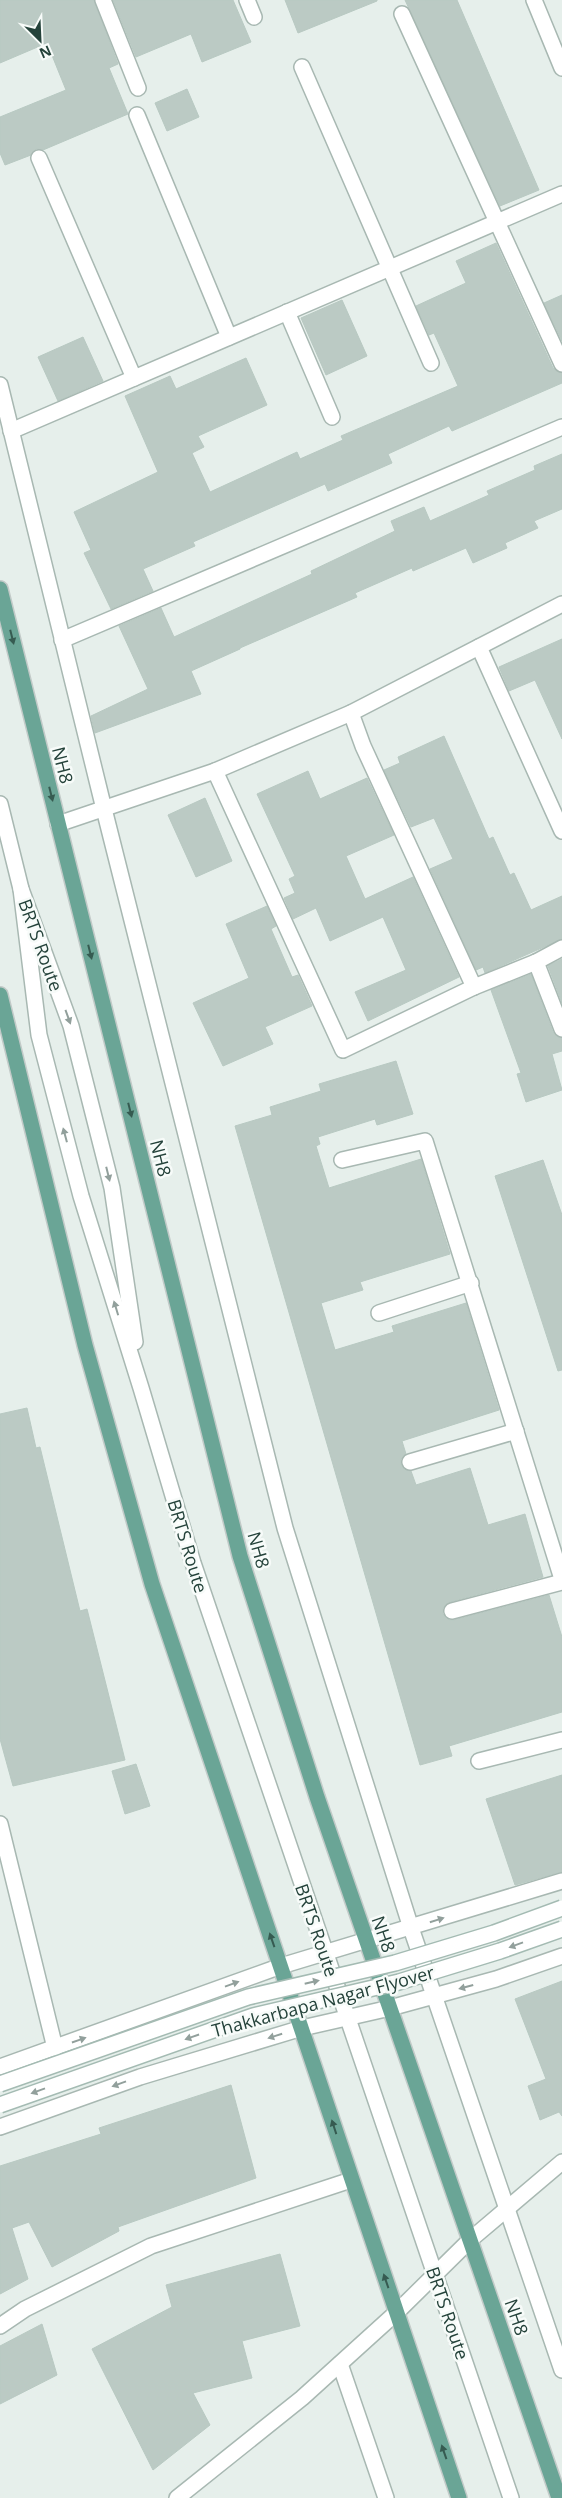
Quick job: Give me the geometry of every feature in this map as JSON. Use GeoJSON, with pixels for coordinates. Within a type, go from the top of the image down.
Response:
{"type":"FeatureCollection","features":[{"type":"Feature","properties":{"kind":"main road","name":"NH8"},"geometry":{"type":"LineString","coordinates":[[0,589],[240,1556],[317,1797],[560,2498]]}},
{"type":"Feature","properties":{"kind":"main road"},"geometry":{"type":"LineString","coordinates":[[0,995],[85,1345],[152,1584],[460,2498]]}},
{"type":"Feature","properties":{"kind":"street"},"geometry":{"type":"LineString","coordinates":[[103,0],[138,88]]}},
{"type":"Feature","properties":{"kind":"street"},"geometry":{"type":"LineString","coordinates":[[247,0],[254,17]]}},
{"type":"Feature","properties":{"kind":"street"},"geometry":{"type":"LineString","coordinates":[[534,0],[562,68]]}},
{"type":"Feature","properties":{"kind":"street"},"geometry":{"type":"LineString","coordinates":[[402,14],[562,364]]}},
{"type":"Feature","properties":{"kind":"street"},"geometry":{"type":"LineString","coordinates":[[302,67],[431,363]]}},
{"type":"Feature","properties":{"kind":"street"},"geometry":{"type":"LineString","coordinates":[[137,115],[229,336]]}},
{"type":"Feature","properties":{"kind":"street"},"geometry":{"type":"LineString","coordinates":[[39,158],[134,378]]}},
{"type":"Feature","properties":{"kind":"street"},"geometry":{"type":"LineString","coordinates":[[11,430],[562,194]]}},
{"type":"Feature","properties":{"kind":"street"},"geometry":{"type":"LineString","coordinates":[[287,312],[332,417]]}},
{"type":"Feature","properties":{"kind":"street"},"geometry":{"type":"LineString","coordinates":[[0,385],[104,809],[285,1528],[411,1928],[562,2370]]}},
{"type":"Feature","properties":{"kind":"street"},"geometry":{"type":"LineString","coordinates":[[62,640],[562,427]]}},
{"type":"Feature","properties":{"kind":"street"},"geometry":{"type":"LineString","coordinates":[[58,824],[215,770],[351,714],[562,604]]}},
{"type":"Feature","properties":{"kind":"street"},"geometry":{"type":"LineString","coordinates":[[479,647],[562,831]]}},
{"type":"Feature","properties":{"kind":"street"},"geometry":{"type":"LineString","coordinates":[[351,714],[363,746],[474,987]]}},
{"type":"Feature","properties":{"kind":"street"},"geometry":{"type":"LineString","coordinates":[[215,770],[343,1050],[474,987],[536,962],[562,948]]}},
{"type":"Feature","properties":{"kind":"street"},"geometry":{"type":"LineString","coordinates":[[0,804],[21,889]]}},
{"type":"Feature","properties":{"kind":"street","name":"BRTS Route"},"geometry":{"type":"LineString","coordinates":[[21,889],[71,1026],[112,1188],[141,1388]]}},
{"type":"Feature","properties":{"kind":"street","name":"BRTS Route"},"geometry":{"type":"LineString","coordinates":[[21,889],[39,1035],[81,1196],[193,1563],[510,2498]]}},
{"type":"Feature","properties":{"kind":"street"},"geometry":{"type":"LineString","coordinates":[[536,962],[562,1029]]}},
{"type":"Feature","properties":{"kind":"street"},"geometry":{"type":"LineString","coordinates":[[342,1160],[425,1141],[562,1580],[452,1611]]}},
{"type":"Feature","properties":{"kind":"street"},"geometry":{"type":"LineString","coordinates":[[379,1313],[471,1284]]}},
{"type":"Feature","properties":{"kind":"street"},"geometry":{"type":"LineString","coordinates":[[410,1462],[516,1431]]}},
{"type":"Feature","properties":{"kind":"street"},"geometry":{"type":"LineString","coordinates":[[479,1761],[562,1740]]}},
{"type":"Feature","properties":{"kind":"street"},"geometry":{"type":"LineString","coordinates":[[0,1824],[55,2048]]}},
{"type":"Feature","properties":{"kind":"street"},"geometry":{"type":"LineString","coordinates":[[0,2067],[281,1966],[367,1942],[562,1881]]}},
{"type":"Feature","properties":{"kind":"street","name":"Thakkarbapa Nagar Flyover"},"geometry":{"type":"LineString","coordinates":[[0,2084],[248,1997],[395,1963],[494,1932],[562,1908]]}},
{"type":"Feature","properties":{"kind":"street","name":"Thakkarbapa Nagar Flyover"},"geometry":{"type":"LineString","coordinates":[[0,2105],[253,2016],[400,1982],[500,1951],[562,1929]]}},
{"type":"Feature","properties":{"kind":"street"},"geometry":{"type":"LineString","coordinates":[[0,2127],[140,2077],[302,2028],[390,2008],[496,1979],[562,1956]]}},
{"type":"Feature","properties":{"kind":"street"},"geometry":{"type":"LineString","coordinates":[[177,2498],[302,2398],[397,2312],[470,2240],[562,2162]]}},
{"type":"Feature","properties":{"kind":"street"},"geometry":{"type":"LineString","coordinates":[[0,2326],[26,2309],[152,2246],[352,2180]]}},
{"type":"Feature","properties":{"kind":"street"},"geometry":{"type":"LineString","coordinates":[[340,2364],[386,2498]]}},
{"type":"Feature","properties":{"kind":"building"},"geometry":{"type":"Polygon","coordinates":[[[0,0],[94,0],[118,64],[109,68],[128,114],[43,150],[36,149],[31,155],[5,165],[0,153],[0,117],[66,90],[47,43],[0,63],[0,0]]]}},
{"type":"Feature","properties":{"kind":"building"},"geometry":{"type":"Polygon","coordinates":[[[113,0],[233,0],[251,42],[202,62],[191,34],[136,57],[113,0]]]}},
{"type":"Feature","properties":{"kind":"building"},"geometry":{"type":"Polygon","coordinates":[[[285,0],[377,0],[377,1],[298,33],[285,0]]]}},
{"type":"Feature","properties":{"kind":"building"},"geometry":{"type":"Polygon","coordinates":[[[405,0],[457,0],[539,190],[500,206],[405,0]]]}},
{"type":"Feature","properties":{"kind":"building"},"geometry":{"type":"Polygon","coordinates":[[[187,89],[199,117],[167,131],[155,103],[187,89]]]}},
{"type":"Feature","properties":{"kind":"building"},"geometry":{"type":"Polygon","coordinates":[[[496,243],[553,368],[562,373],[562,383],[452,431],[449,426],[388,454],[392,463],[328,491],[325,484],[193,542],[195,546],[143,569],[153,591],[111,609],[84,553],[91,550],[74,512],[158,472],[125,396],[170,376],[176,389],[246,358],[267,405],[198,436],[204,447],[192,453],[210,492],[297,452],[300,459],[343,440],[341,436],[458,386],[434,333],[429,335],[416,306],[466,283],[456,261],[496,243]]]}},
{"type":"Feature","properties":{"kind":"building"},"geometry":{"type":"Polygon","coordinates":[[[562,295],[562,341],[544,303],[562,295]]]}},
{"type":"Feature","properties":{"kind":"building"},"geometry":{"type":"Polygon","coordinates":[[[342,300],[367,356],[326,375],[301,318],[342,300]]]}},
{"type":"Feature","properties":{"kind":"building"},"geometry":{"type":"Polygon","coordinates":[[[83,337],[103,381],[58,401],[38,357],[83,337]]]}},
{"type":"Feature","properties":{"kind":"building"},"geometry":{"type":"Polygon","coordinates":[[[562,454],[562,509],[534,521],[538,528],[505,543],[507,548],[473,563],[466,548],[413,571],[412,568],[355,593],[357,597],[191,671],[201,694],[95,733],[91,716],[148,689],[119,626],[161,608],[174,637],[312,574],[311,571],[395,531],[391,521],[424,507],[430,521],[489,495],[487,491],[535,470],[534,466],[562,454]]]}},
{"type":"Feature","properties":{"kind":"building"},"geometry":{"type":"Polygon","coordinates":[[[562,639],[562,739],[535,680],[509,691],[499,667],[562,639]]]}},
{"type":"Feature","properties":{"kind":"building"},"geometry":{"type":"Polygon","coordinates":[[[444,736],[489,839],[493,837],[510,875],[514,873],[531,910],[562,896],[562,939],[485,973],[483,967],[476,970],[430,869],[453,859],[434,818],[411,827],[384,770],[400,763],[398,757],[444,736]]]}},
{"type":"Feature","properties":{"kind":"building"},"geometry":{"type":"Polygon","coordinates":[[[308,771],[320,799],[367,778],[394,835],[346,856],[365,899],[413,877],[459,977],[368,1021],[355,992],[406,970],[383,917],[330,941],[316,908],[293,919],[284,898],[295,893],[289,879],[295,876],[257,794],[308,771]]]}},
{"type":"Feature","properties":{"kind":"building"},"geometry":{"type":"Polygon","coordinates":[[[205,798],[232,861],[196,877],[168,815],[205,798]]]}},
{"type":"Feature","properties":{"kind":"building"},"geometry":{"type":"Polygon","coordinates":[[[267,906],[276,926],[271,929],[292,977],[298,975],[312,1006],[265,1027],[273,1044],[223,1066],[193,1003],[249,978],[226,924],[267,906]]]}},
{"type":"Feature","properties":{"kind":"building"},"geometry":{"type":"Polygon","coordinates":[[[562,959],[562,1003],[548,966],[562,959]]]}},
{"type":"Feature","properties":{"kind":"building"},"geometry":{"type":"Polygon","coordinates":[[[531,974],[553,1032],[562,1038],[562,1051],[552,1054],[562,1090],[526,1102],[517,1074],[521,1073],[491,990],[531,974]]]}},
{"type":"Feature","properties":{"kind":"building"},"geometry":{"type":"Polygon","coordinates":[[[396,1061],[413,1114],[377,1125],[375,1119],[318,1137],[320,1144],[316,1146],[329,1188],[421,1159],[450,1254],[360,1282],[363,1290],[321,1303],[335,1350],[394,1332],[392,1326],[466,1303],[499,1410],[402,1441],[406,1454],[401,1459],[401,1464],[404,1469],[411,1471],[416,1485],[470,1468],[488,1525],[525,1514],[543,1577],[450,1602],[443,1608],[443,1614],[449,1620],[454,1620],[549,1595],[562,1637],[562,1712],[449,1746],[452,1756],[420,1765],[235,1126],[272,1115],[270,1107],[321,1091],[319,1084],[396,1061]]]}},
{"type":"Feature","properties":{"kind":"building"},"geometry":{"type":"Polygon","coordinates":[[[543,1160],[562,1215],[562,1370],[558,1371],[495,1176],[543,1160]]]}},
{"type":"Feature","properties":{"kind":"building"},"geometry":{"type":"Polygon","coordinates":[[[27,1408],[36,1448],[40,1447],[80,1611],[87,1609],[125,1760],[13,1786],[0,1739],[0,1414],[27,1408]]]}},
{"type":"Feature","properties":{"kind":"building"},"geometry":{"type":"Polygon","coordinates":[[[136,1764],[150,1806],[125,1814],[112,1771],[136,1764]]]}},
{"type":"Feature","properties":{"kind":"building"},"geometry":{"type":"Polygon","coordinates":[[[562,1775],[562,1872],[515,1885],[486,1799],[562,1775]]]}},
{"type":"Feature","properties":{"kind":"building"},"geometry":{"type":"Polygon","coordinates":[[[562,1981],[562,2116],[559,2112],[540,2120],[528,2086],[546,2079],[515,1999],[562,1981]]]}},
{"type":"Feature","properties":{"kind":"building"},"geometry":{"type":"Polygon","coordinates":[[[231,2085],[256,2178],[118,2227],[119,2231],[52,2267],[29,2222],[12,2228],[28,2279],[0,2294],[0,2166],[101,2134],[99,2128],[231,2085]]]}},
{"type":"Feature","properties":{"kind":"building"},"geometry":{"type":"Polygon","coordinates":[[[280,2254],[300,2326],[242,2341],[252,2378],[193,2393],[210,2425],[153,2470],[92,2349],[172,2307],[166,2285],[280,2254]]]}},
{"type":"Feature","properties":{"kind":"building"},"geometry":{"type":"Polygon","coordinates":[[[42,2324],[57,2375],[0,2404],[0,2346],[42,2324]]]}}]}
